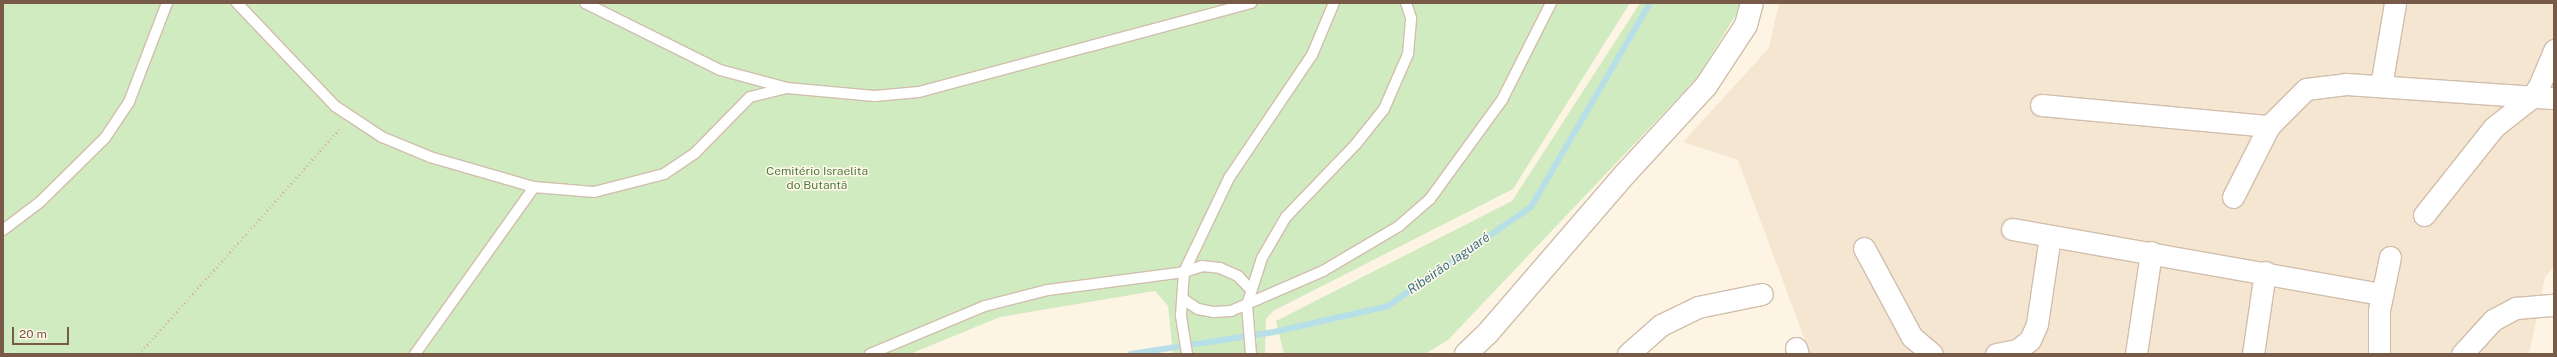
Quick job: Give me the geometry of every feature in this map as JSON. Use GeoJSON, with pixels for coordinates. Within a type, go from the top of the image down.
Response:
{"type":"FeatureCollection","features":[{"type":"Feature","properties":{"kind":"main road"},"geometry":{"type":"LineString","coordinates":[[1466,354],[1487,334],[1627,172],[1706,86],[1746,25],[1752,3]]}},
{"type":"Feature","properties":{"kind":"street"},"geometry":{"type":"LineString","coordinates":[[2380,86],[2395,3]]}},
{"type":"Feature","properties":{"kind":"street"},"geometry":{"type":"LineString","coordinates":[[2424,215],[2494,127],[2531,98],[2539,86],[2554,50]]}},
{"type":"Feature","properties":{"kind":"street"},"geometry":{"type":"LineString","coordinates":[[2233,197],[2269,126],[2306,89],[2346,84],[2531,98],[2554,98]]}},
{"type":"Feature","properties":{"kind":"street"},"geometry":{"type":"LineString","coordinates":[[2041,105],[2269,126]]}},
{"type":"Feature","properties":{"kind":"street"},"geometry":{"type":"LineString","coordinates":[[2012,229],[2265,272],[2382,294]]}},
{"type":"Feature","properties":{"kind":"street"},"geometry":{"type":"LineString","coordinates":[[1996,354],[2017,350],[2030,340],[2037,324],[2050,236]]}},
{"type":"Feature","properties":{"kind":"street"},"geometry":{"type":"LineString","coordinates":[[1864,248],[1912,337],[1932,354]]}},
{"type":"Feature","properties":{"kind":"street"},"geometry":{"type":"LineString","coordinates":[[2136,354],[2150,252]]}},
{"type":"Feature","properties":{"kind":"street"},"geometry":{"type":"LineString","coordinates":[[2379,354],[2379,310],[2390,257]]}},
{"type":"Feature","properties":{"kind":"street"},"geometry":{"type":"LineString","coordinates":[[2253,354],[2265,272]]}},
{"type":"Feature","properties":{"kind":"street"},"geometry":{"type":"LineString","coordinates":[[1628,354],[1661,325],[1698,307],[1762,294]]}},
{"type":"Feature","properties":{"kind":"street"},"geometry":{"type":"LineString","coordinates":[[2462,354],[2493,320],[2516,308],[2554,305]]}},
{"type":"Feature","properties":{"kind":"lane"},"geometry":{"type":"LineString","coordinates":[[3,230],[40,202],[105,138],[129,102],[167,3]]}},
{"type":"Feature","properties":{"kind":"lane"},"geometry":{"type":"LineString","coordinates":[[237,3],[335,106],[382,136],[430,157],[534,187],[594,192],[664,174],[695,153],[750,97],[787,88]]}},
{"type":"Feature","properties":{"kind":"lane"},"geometry":{"type":"LineString","coordinates":[[585,3],[720,70],[787,88],[875,96],[919,92],[1251,3]]}},
{"type":"Feature","properties":{"kind":"lane"},"geometry":{"type":"LineString","coordinates":[[1187,354],[1181,315],[1184,272],[1229,178],[1312,54],[1334,3]]}},
{"type":"Feature","properties":{"kind":"lane"},"geometry":{"type":"LineString","coordinates":[[1251,354],[1247,324],[1247,305],[1250,289],[1262,258],[1286,217],[1356,144],[1384,109],[1408,54],[1411,18],[1406,3]]}},
{"type":"Feature","properties":{"kind":"lane"},"geometry":{"type":"LineString","coordinates":[[1183,299],[1198,309],[1214,312],[1231,311],[1247,305],[1363,249],[1399,226],[1430,199],[1455,168],[1502,100],[1551,3]]}},
{"type":"Feature","properties":{"kind":"lane"},"geometry":{"type":"LineString","coordinates":[[415,354],[534,187]]}},
{"type":"Feature","properties":{"kind":"lane"},"geometry":{"type":"LineString","coordinates":[[870,354],[985,306],[1048,290],[1184,272],[1202,266],[1220,268],[1238,276],[1250,289]]}},
{"type":"Feature","properties":{"kind":"path"},"geometry":{"type":"LineString","coordinates":[[139,354],[351,116]]}},
{"type":"Feature","properties":{"kind":"shaded area"},"geometry":{"type":"Polygon","coordinates":[[[1779,3],[2554,3],[2554,267],[2545,277],[2529,354],[1810,354],[1738,160],[1683,142],[1769,48],[1779,3]]]}},
{"type":"Feature","properties":{"kind":"green space","name":"Cemitério Israelita do Butantã"},"geometry":{"type":"Polygon","coordinates":[[[3,3],[1630,3],[1513,189],[1273,311],[1266,319],[1265,354],[1173,354],[1168,306],[1155,291],[1000,317],[910,354],[3,354],[3,3]]]}},
{"type":"Feature","properties":{"kind":"green space"},"geometry":{"type":"Polygon","coordinates":[[[1640,3],[1743,3],[1698,77],[1448,340],[1425,354],[1284,354],[1276,321],[1512,201],[1640,3]]]}},
{"type":"Feature","properties":{"kind":"waterway","name":"Ribeirão Jaguaré"},"geometry":{"type":"LineString","coordinates":[[1131,354],[1274,332],[1388,306],[1531,207],[1650,3]]}}]}
